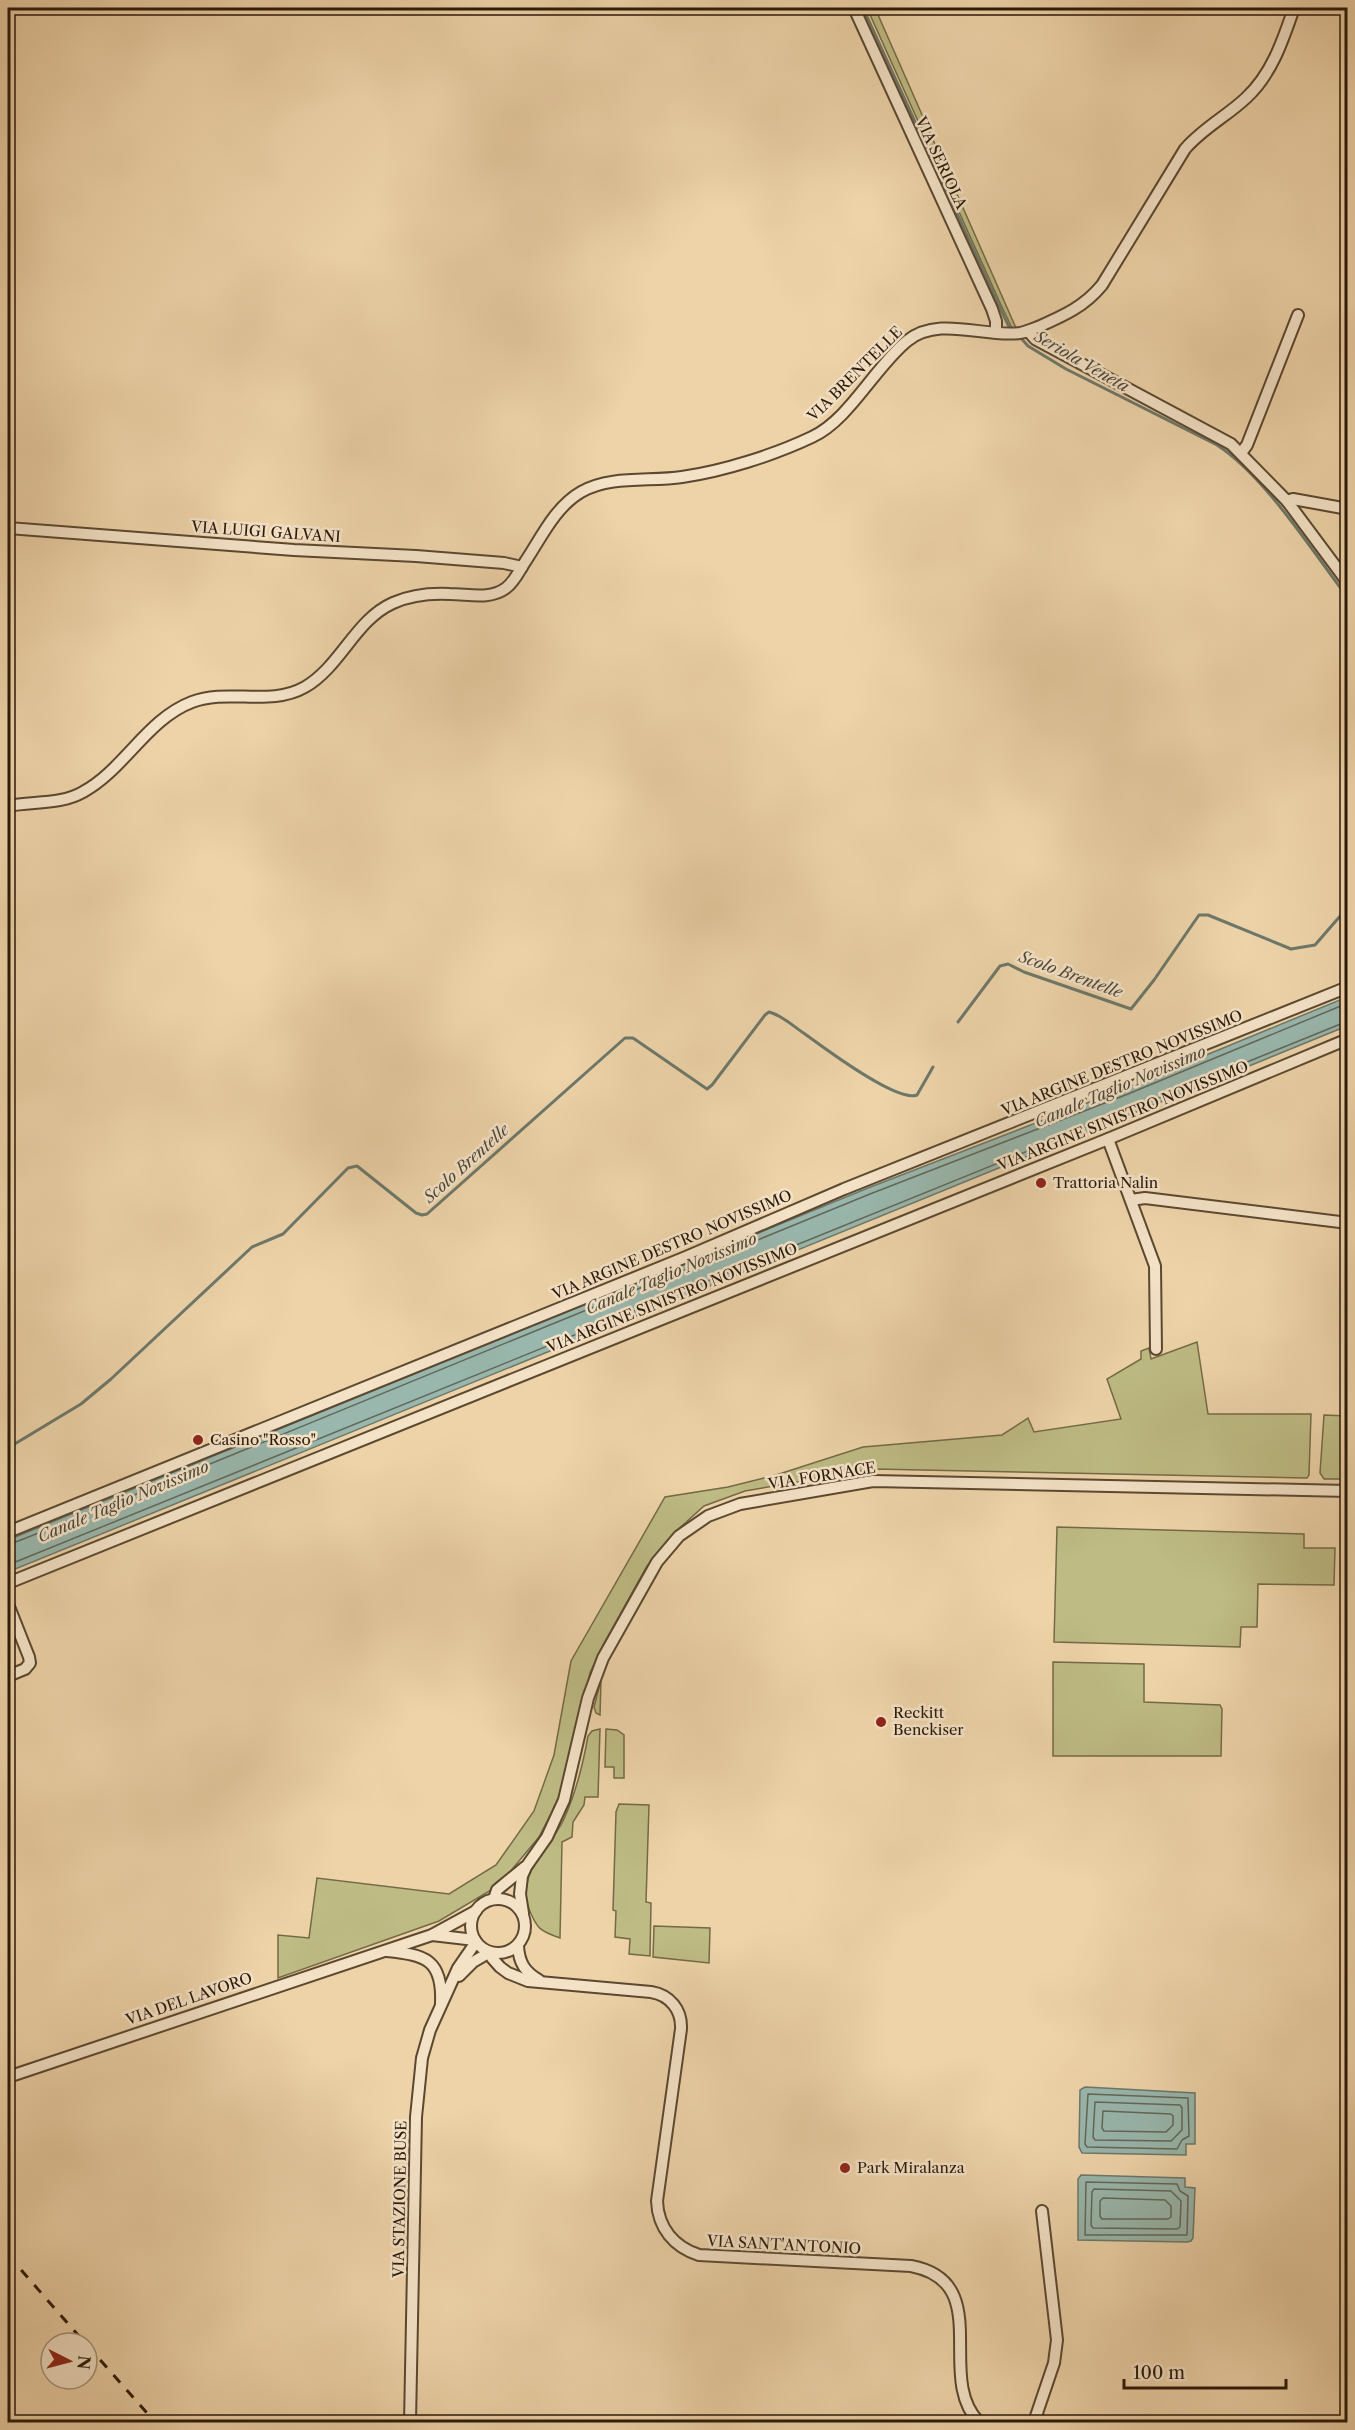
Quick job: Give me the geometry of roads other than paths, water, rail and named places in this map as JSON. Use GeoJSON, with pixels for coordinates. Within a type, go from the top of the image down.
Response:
{"type":"FeatureCollection","features":[{"type":"Feature","properties":{"kind":"street","name":"VIA SERIOLA"},"geometry":{"type":"LineString","coordinates":[[854,8],[992,309],[996,321],[996,332]]}},
{"type":"Feature","properties":{"kind":"street","name":"VIA BRENTELLE"},"geometry":{"type":"LineString","coordinates":[[8,806],[64,799],[87,790],[159,723],[190,703],[210,697],[275,697],[305,687],[321,674],[369,619],[398,601],[428,594],[490,595],[507,587],[562,508],[585,490],[612,483],[690,476],[748,460],[811,437],[834,421],[903,344],[913,337],[936,330],[1010,334],[1025,332],[1074,311],[1098,290],[1185,149],[1200,133],[1246,98],[1263,79],[1275,57],[1294,8]]}},
{"type":"Feature","properties":{"kind":"street"},"geometry":{"type":"LineString","coordinates":[[1241,453],[1247,445],[1298,315]]}},
{"type":"Feature","properties":{"kind":"street"},"geometry":{"type":"LineString","coordinates":[[1025,332],[1210,431],[1241,453],[1287,501],[1347,583]]}},
{"type":"Feature","properties":{"kind":"street"},"geometry":{"type":"LineString","coordinates":[[1287,501],[1293,499],[1347,509]]}},
{"type":"Feature","properties":{"kind":"street","name":"VIA LUIGI GALVANI"},"geometry":{"type":"LineString","coordinates":[[8,528],[294,550],[416,556],[504,563],[522,567]]}},
{"type":"Feature","properties":{"kind":"street","name":"VIA ARGINE DESTRO NOVISSIMO"},"geometry":{"type":"LineString","coordinates":[[8,1532],[686,1257],[844,1189],[1347,987]]}},
{"type":"Feature","properties":{"kind":"street","name":"VIA ARGINE SINISTRO NOVISSIMO"},"geometry":{"type":"LineString","coordinates":[[8,1583],[1108,1139],[1347,1039]]}},
{"type":"Feature","properties":{"kind":"street"},"geometry":{"type":"LineString","coordinates":[[1108,1139],[1155,1266],[1156,1348]]}},
{"type":"Feature","properties":{"kind":"street"},"geometry":{"type":"LineString","coordinates":[[1131,1200],[1145,1198],[1347,1223]]}},
{"type":"Feature","properties":{"kind":"street","name":"VIA FORNACE"},"geometry":{"type":"LineString","coordinates":[[494,1899],[497,1890],[526,1867],[547,1837],[564,1800],[588,1698],[603,1658],[651,1572],[664,1553],[688,1529],[718,1512],[740,1504],[881,1481],[1347,1491]]}},
{"type":"Feature","properties":{"kind":"street"},"geometry":{"type":"LineString","coordinates":[[8,1604],[30,1663],[25,1669],[8,1676]]}},
{"type":"Feature","properties":{"kind":"street","name":"VIA FORNACE"},"geometry":{"type":"LineString","coordinates":[[523,1913],[520,1894],[526,1867]]}},
{"type":"Feature","properties":{"kind":"street"},"geometry":{"type":"LineString","coordinates":[[518,1946],[503,1953],[491,1953],[475,1941],[471,1925],[476,1911],[483,1903],[494,1899],[510,1901],[523,1913],[526,1930],[518,1946],[518,1954],[525,1970],[542,1982]]}},
{"type":"Feature","properties":{"kind":"street","name":"VIA DEL LAVORO"},"geometry":{"type":"LineString","coordinates":[[8,2077],[380,1950],[432,1935],[476,1911]]}},
{"type":"Feature","properties":{"kind":"street","name":"VIA DEL LAVORO"},"geometry":{"type":"LineString","coordinates":[[432,1935],[475,1941]]}},
{"type":"Feature","properties":{"kind":"street","name":"VIA STAZIONE BUSE"},"geometry":{"type":"LineString","coordinates":[[410,2422],[416,2117],[422,2058],[430,2030],[441,2005],[458,1968],[475,1941]]}},
{"type":"Feature","properties":{"kind":"street","name":"VIA DEL LAVORO"},"geometry":{"type":"LineString","coordinates":[[380,1950],[412,1953],[428,1961],[440,1983],[441,2005]]}},
{"type":"Feature","properties":{"kind":"street","name":"VIA STAZIONE BUSE"},"geometry":{"type":"LineString","coordinates":[[453,1983],[467,1967],[491,1953]]}},
{"type":"Feature","properties":{"kind":"street","name":"VIA SANT'ANTONIO"},"geometry":{"type":"LineString","coordinates":[[491,1953],[492,1958],[508,1973],[528,1981],[656,1993],[667,1998],[680,2016],[681,2029],[657,2201],[661,2223],[674,2241],[686,2250],[699,2255],[904,2266],[919,2268],[933,2274],[950,2289],[957,2303],[960,2318],[961,2390],[969,2410],[979,2422]]}},
{"type":"Feature","properties":{"kind":"street"},"geometry":{"type":"LineString","coordinates":[[1034,2422],[1054,2363],[1057,2340],[1042,2211]]}},
{"type":"Feature","properties":{"kind":"water","name":"Canale Taglio Novissimo"},"geometry":{"type":"Polygon","coordinates":[[[1347,997],[1347,1026],[8,1572],[8,1540],[868,1188],[1126,1088],[1347,997]]]}},
{"type":"Feature","properties":{"kind":"water"},"geometry":{"type":"Polygon","coordinates":[[[1085,2087],[1195,2093],[1195,2144],[1186,2144],[1186,2155],[1082,2153],[1079,2147],[1080,2090],[1085,2087]]]}},
{"type":"Feature","properties":{"kind":"water"},"geometry":{"type":"Polygon","coordinates":[[[1081,2175],[1185,2178],[1185,2187],[1195,2188],[1193,2238],[1187,2242],[1078,2240],[1078,2179],[1081,2175]]]}},
{"type":"Feature","properties":{"kind":"waterway","name":"Seriola Veneta"},"geometry":{"type":"LineString","coordinates":[[863,8],[1008,325],[1012,329]]}},
{"type":"Feature","properties":{"kind":"waterway","name":"Seriola Veneta"},"geometry":{"type":"LineString","coordinates":[[1019,336],[1028,346],[1066,369],[1217,445],[1235,459],[1270,495],[1348,598]]}},
{"type":"Feature","properties":{"kind":"waterway","name":"Scolo Brentelle"},"geometry":{"type":"LineString","coordinates":[[958,1022],[1000,966],[1008,964],[1024,972],[1131,1009],[1199,915],[1208,915],[1291,949],[1315,945],[1348,907]]}},
{"type":"Feature","properties":{"kind":"waterway","name":"Scolo Brentelle"},"geometry":{"type":"LineString","coordinates":[[8,1448],[81,1404],[111,1379],[252,1247],[283,1234],[348,1168],[357,1166],[416,1213],[427,1214],[625,1038],[633,1038],[707,1089],[769,1012],[783,1018],[860,1072],[894,1091],[917,1095],[933,1067]]}},
{"type":"Feature","properties":{"kind":"railway"},"geometry":{"type":"LineString","coordinates":[[8,2255],[74,2331]]}},
{"type":"Feature","properties":{"kind":"railway"},"geometry":{"type":"LineString","coordinates":[[99,2359],[155,2422]]}},
{"type":"Feature","properties":{"kind":"place","name":"Trattoria Nalin"},"geometry":{"type":"Point","coordinates":[1041,1183]}},
{"type":"Feature","properties":{"kind":"place","name":"Casino \"Rosso\""},"geometry":{"type":"Point","coordinates":[198,1440]}},
{"type":"Feature","properties":{"kind":"place","name":"Reckitt Benckiser"},"geometry":{"type":"Point","coordinates":[881,1722]}},
{"type":"Feature","properties":{"kind":"place","name":"Park Miralanza"},"geometry":{"type":"Point","coordinates":[845,2168]}}]}
